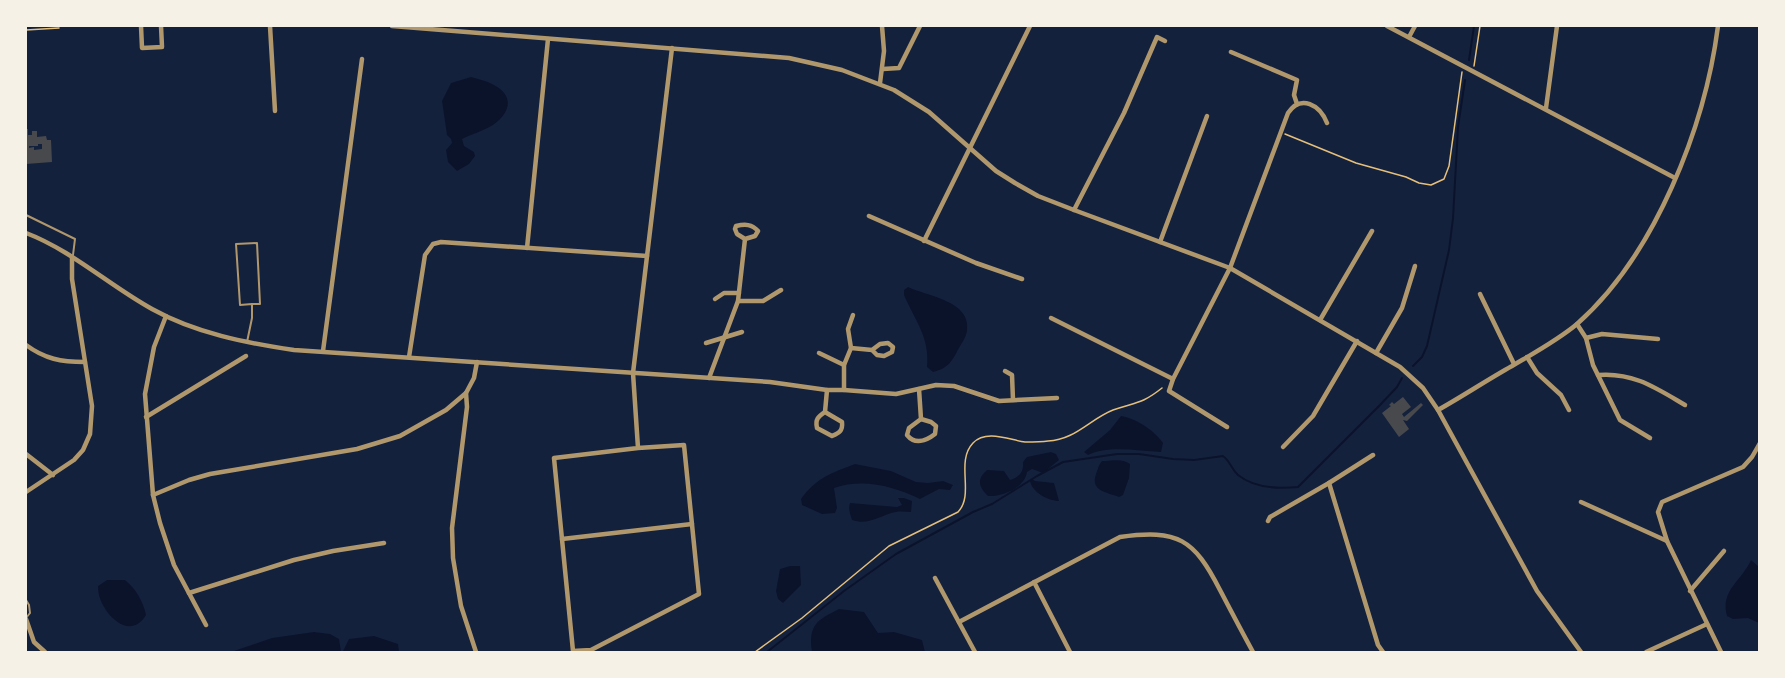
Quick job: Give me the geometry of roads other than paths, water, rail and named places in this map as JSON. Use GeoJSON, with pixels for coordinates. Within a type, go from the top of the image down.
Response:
{"type":"FeatureCollection","features":[{"type":"Feature","properties":{"kind":"street"},"geometry":{"type":"LineString","coordinates":[[141,26],[142,48],[162,47],[161,26]]}},
{"type":"Feature","properties":{"kind":"street"},"geometry":{"type":"LineString","coordinates":[[270,26],[275,111]]}},
{"type":"Feature","properties":{"kind":"street"},"geometry":{"type":"LineString","coordinates":[[392,26],[789,58],[819,64],[894,90],[930,112],[996,171],[1014,183],[1038,196],[1230,268],[1400,368],[1423,388],[1438,410],[1536,591],[1581,652]]}},
{"type":"Feature","properties":{"kind":"street"},"geometry":{"type":"LineString","coordinates":[[880,84],[884,51],[882,26]]}},
{"type":"Feature","properties":{"kind":"street"},"geometry":{"type":"LineString","coordinates":[[883,69],[899,68],[920,26]]}},
{"type":"Feature","properties":{"kind":"street"},"geometry":{"type":"LineString","coordinates":[[924,241],[1030,26]]}},
{"type":"Feature","properties":{"kind":"street"},"geometry":{"type":"LineString","coordinates":[[1387,26],[1473,69],[1675,178]]}},
{"type":"Feature","properties":{"kind":"street"},"geometry":{"type":"LineString","coordinates":[[1409,37],[1415,26]]}},
{"type":"Feature","properties":{"kind":"street"},"geometry":{"type":"LineString","coordinates":[[1546,108],[1557,26]]}},
{"type":"Feature","properties":{"kind":"street"},"geometry":{"type":"LineString","coordinates":[[1438,410],[1577,324],[1617,281],[1651,228],[1675,178],[1702,104],[1715,50],[1718,26]]}},
{"type":"Feature","properties":{"kind":"street"},"geometry":{"type":"LineString","coordinates":[[1074,210],[1124,113],[1157,37],[1165,41]]}},
{"type":"Feature","properties":{"kind":"street"},"geometry":{"type":"LineString","coordinates":[[527,248],[548,39]]}},
{"type":"Feature","properties":{"kind":"street"},"geometry":{"type":"LineString","coordinates":[[638,448],[633,373],[672,48]]}},
{"type":"Feature","properties":{"kind":"street"},"geometry":{"type":"LineString","coordinates":[[1232,52],[1297,80],[1294,95],[1297,104]]}},
{"type":"Feature","properties":{"kind":"street"},"geometry":{"type":"LineString","coordinates":[[323,351],[362,59]]}},
{"type":"Feature","properties":{"kind":"street"},"geometry":{"type":"LineString","coordinates":[[1227,427],[1169,391],[1230,268],[1288,113],[1297,104],[1309,103],[1327,123]]}},
{"type":"Feature","properties":{"kind":"street"},"geometry":{"type":"LineString","coordinates":[[1160,242],[1207,116]]}},
{"type":"Feature","properties":{"kind":"street"},"geometry":{"type":"LineString","coordinates":[[869,216],[924,241],[1022,279]]}},
{"type":"Feature","properties":{"kind":"street"},"geometry":{"type":"LineString","coordinates":[[746,224],[755,227],[758,231],[755,236],[745,239],[737,234],[736,226],[746,224]]}},
{"type":"Feature","properties":{"kind":"street"},"geometry":{"type":"LineString","coordinates":[[1320,320],[1372,231]]}},
{"type":"Feature","properties":{"kind":"street"},"geometry":{"type":"LineString","coordinates":[[26,233],[72,258],[166,316],[247,342],[294,350],[770,382],[826,390],[896,394],[936,385],[954,386],[999,401],[1057,398]]}},
{"type":"Feature","properties":{"kind":"street"},"geometry":{"type":"LineString","coordinates":[[709,378],[738,301],[745,239]]}},
{"type":"Feature","properties":{"kind":"street"},"geometry":{"type":"LineString","coordinates":[[409,357],[425,255],[433,244],[441,242],[648,256]]}},
{"type":"Feature","properties":{"kind":"street"},"geometry":{"type":"LineString","coordinates":[[26,492],[74,460],[82,451],[90,434],[92,406],[72,279],[72,258]]}},
{"type":"Feature","properties":{"kind":"street"},"geometry":{"type":"LineString","coordinates":[[1376,353],[1402,308],[1415,266]]}},
{"type":"Feature","properties":{"kind":"street"},"geometry":{"type":"LineString","coordinates":[[738,301],[763,301],[781,290]]}},
{"type":"Feature","properties":{"kind":"street"},"geometry":{"type":"LineString","coordinates":[[715,298],[724,293],[740,293]]}},
{"type":"Feature","properties":{"kind":"street"},"geometry":{"type":"LineString","coordinates":[[1480,294],[1514,364]]}},
{"type":"Feature","properties":{"kind":"street"},"geometry":{"type":"LineString","coordinates":[[844,390],[844,365],[851,348],[848,328],[853,315]]}},
{"type":"Feature","properties":{"kind":"street"},"geometry":{"type":"LineString","coordinates":[[166,316],[154,347],[145,394],[153,495],[159,523],[174,565],[206,625]]}},
{"type":"Feature","properties":{"kind":"street"},"geometry":{"type":"LineString","coordinates":[[1051,318],[1173,379]]}},
{"type":"Feature","properties":{"kind":"street"},"geometry":{"type":"LineString","coordinates":[[1577,324],[1586,338],[1598,375],[1620,420],[1650,438]]}},
{"type":"Feature","properties":{"kind":"street"},"geometry":{"type":"LineString","coordinates":[[706,343],[742,332]]}},
{"type":"Feature","properties":{"kind":"street"},"geometry":{"type":"LineString","coordinates":[[1586,338],[1602,334],[1658,339]]}},
{"type":"Feature","properties":{"kind":"street"},"geometry":{"type":"LineString","coordinates":[[1283,447],[1313,416],[1357,341]]}},
{"type":"Feature","properties":{"kind":"street"},"geometry":{"type":"LineString","coordinates":[[26,345],[38,354],[51,359],[64,362],[85,362]]}},
{"type":"Feature","properties":{"kind":"street"},"geometry":{"type":"LineString","coordinates":[[851,348],[873,350]]}},
{"type":"Feature","properties":{"kind":"street"},"geometry":{"type":"LineString","coordinates":[[819,353],[844,365]]}},
{"type":"Feature","properties":{"kind":"street"},"geometry":{"type":"LineString","coordinates":[[146,417],[246,356]]}},
{"type":"Feature","properties":{"kind":"street"},"geometry":{"type":"LineString","coordinates":[[1527,357],[1537,373],[1561,394],[1569,410]]}},
{"type":"Feature","properties":{"kind":"street"},"geometry":{"type":"LineString","coordinates":[[153,495],[210,474],[376,444],[400,436],[446,410],[466,393],[474,378],[477,362]]}},
{"type":"Feature","properties":{"kind":"street"},"geometry":{"type":"LineString","coordinates":[[1005,371],[1012,375],[1013,400]]}},
{"type":"Feature","properties":{"kind":"street"},"geometry":{"type":"LineString","coordinates":[[1598,375],[1611,374],[1641,380],[1685,405]]}},
{"type":"Feature","properties":{"kind":"street"},"geometry":{"type":"LineString","coordinates":[[919,389],[921,419]]}},
{"type":"Feature","properties":{"kind":"street"},"geometry":{"type":"LineString","coordinates":[[825,412],[826,390]]}},
{"type":"Feature","properties":{"kind":"street"},"geometry":{"type":"LineString","coordinates":[[466,393],[467,407],[452,528],[453,558],[460,606],[476,652]]}},
{"type":"Feature","properties":{"kind":"street"},"geometry":{"type":"LineString","coordinates":[[825,412],[842,422],[843,428],[839,433],[832,436],[817,428],[818,416],[825,412]]}},
{"type":"Feature","properties":{"kind":"street"},"geometry":{"type":"LineString","coordinates":[[921,419],[936,426],[935,434],[928,440],[918,442],[911,440],[907,435],[909,428],[921,419]]}},
{"type":"Feature","properties":{"kind":"street"},"geometry":{"type":"LineString","coordinates":[[1721,652],[1667,541],[1658,512],[1662,502],[1743,467],[1752,458],[1760,443]]}},
{"type":"Feature","properties":{"kind":"street"},"geometry":{"type":"LineString","coordinates":[[684,445],[699,594],[591,650],[573,651],[554,458],[638,448],[684,445]]}},
{"type":"Feature","properties":{"kind":"street"},"geometry":{"type":"LineString","coordinates":[[26,454],[53,475]]}},
{"type":"Feature","properties":{"kind":"street"},"geometry":{"type":"LineString","coordinates":[[1268,521],[1270,517],[1373,455]]}},
{"type":"Feature","properties":{"kind":"street"},"geometry":{"type":"LineString","coordinates":[[1329,483],[1378,645],[1383,652]]}},
{"type":"Feature","properties":{"kind":"street"},"geometry":{"type":"LineString","coordinates":[[1581,502],[1667,541]]}},
{"type":"Feature","properties":{"kind":"street"},"geometry":{"type":"LineString","coordinates":[[562,539],[692,524]]}},
{"type":"Feature","properties":{"kind":"street"},"geometry":{"type":"LineString","coordinates":[[959,622],[1120,537],[1147,533],[1177,539],[1195,549],[1208,565],[1253,652]]}},
{"type":"Feature","properties":{"kind":"street"},"geometry":{"type":"LineString","coordinates":[[189,593],[294,560],[384,543]]}},
{"type":"Feature","properties":{"kind":"street"},"geometry":{"type":"LineString","coordinates":[[1690,591],[1724,551]]}},
{"type":"Feature","properties":{"kind":"street"},"geometry":{"type":"LineString","coordinates":[[935,578],[975,652]]}},
{"type":"Feature","properties":{"kind":"street"},"geometry":{"type":"LineString","coordinates":[[1034,582],[1070,652]]}},
{"type":"Feature","properties":{"kind":"street"},"geometry":{"type":"LineString","coordinates":[[26,619],[34,642],[45,652]]}},
{"type":"Feature","properties":{"kind":"street"},"geometry":{"type":"LineString","coordinates":[[1646,652],[1707,624]]}},
{"type":"Feature","properties":{"kind":"lane"},"geometry":{"type":"LineString","coordinates":[[26,216],[75,239],[72,258]]}},
{"type":"Feature","properties":{"kind":"lane"},"geometry":{"type":"LineString","coordinates":[[257,243],[260,304],[252,304],[240,305],[236,244],[257,243]]}},
{"type":"Feature","properties":{"kind":"lane"},"geometry":{"type":"LineString","coordinates":[[247,342],[252,318],[252,304]]}},
{"type":"Feature","properties":{"kind":"lane"},"geometry":{"type":"LineString","coordinates":[[26,600],[30,613],[26,619]]}},
{"type":"Feature","properties":{"kind":"water"},"geometry":{"type":"Polygon","coordinates":[[[471,77],[501,89],[508,105],[503,115],[493,125],[462,139],[464,146],[474,152],[475,156],[469,164],[457,171],[448,162],[446,150],[452,143],[447,135],[442,101],[451,83],[471,77]]]}},
{"type":"Feature","properties":{"kind":"water"},"geometry":{"type":"Polygon","coordinates":[[[908,287],[956,306],[967,321],[966,335],[954,357],[946,366],[933,372],[927,367],[924,338],[904,295],[904,290],[908,287]]]}},
{"type":"Feature","properties":{"kind":"water"},"geometry":{"type":"Polygon","coordinates":[[[1121,416],[1139,422],[1155,434],[1163,443],[1161,452],[1114,449],[1088,455],[1084,452],[1110,430],[1121,416]]]}},
{"type":"Feature","properties":{"kind":"water"},"geometry":{"type":"Polygon","coordinates":[[[1051,452],[1056,454],[1059,460],[1043,473],[1032,469],[1027,472],[1018,486],[1000,495],[988,496],[982,490],[980,480],[987,470],[1004,471],[1010,480],[1020,474],[1027,457],[1051,452]]]}},
{"type":"Feature","properties":{"kind":"water"},"geometry":{"type":"Polygon","coordinates":[[[1120,460],[1130,464],[1129,478],[1123,495],[1119,497],[1104,492],[1095,484],[1102,461],[1120,460]]]}},
{"type":"Feature","properties":{"kind":"water"},"geometry":{"type":"Polygon","coordinates":[[[855,464],[891,471],[916,482],[943,481],[953,485],[950,490],[939,489],[920,499],[889,487],[867,484],[845,485],[834,488],[837,508],[835,513],[822,514],[802,505],[801,499],[818,481],[831,473],[855,464]]]}},
{"type":"Feature","properties":{"kind":"water"},"geometry":{"type":"Polygon","coordinates":[[[1032,479],[1054,483],[1059,501],[1046,498],[1037,492],[1031,485],[1032,479]]]}},
{"type":"Feature","properties":{"kind":"water"},"geometry":{"type":"Polygon","coordinates":[[[898,498],[912,501],[911,512],[890,513],[864,522],[852,520],[850,503],[897,507],[902,505],[898,498]]]}},
{"type":"Feature","properties":{"kind":"water"},"geometry":{"type":"Polygon","coordinates":[[[1751,560],[1759,567],[1759,623],[1748,618],[1733,619],[1727,616],[1726,599],[1751,560]]]}},
{"type":"Feature","properties":{"kind":"water"},"geometry":{"type":"Polygon","coordinates":[[[800,566],[801,585],[783,603],[778,599],[776,591],[780,569],[800,566]]]}},
{"type":"Feature","properties":{"kind":"water"},"geometry":{"type":"Polygon","coordinates":[[[107,580],[125,580],[136,591],[146,615],[139,623],[131,626],[123,625],[108,613],[99,595],[98,586],[107,580]]]}},
{"type":"Feature","properties":{"kind":"water"},"geometry":{"type":"Polygon","coordinates":[[[839,609],[864,612],[878,633],[894,632],[922,640],[925,652],[812,652],[811,635],[816,624],[839,609]]]}},
{"type":"Feature","properties":{"kind":"water"},"geometry":{"type":"Polygon","coordinates":[[[314,632],[330,634],[339,639],[341,652],[231,652],[272,638],[314,632]]]}},
{"type":"Feature","properties":{"kind":"water"},"geometry":{"type":"Polygon","coordinates":[[[374,636],[398,644],[399,652],[341,652],[349,639],[374,636]]]}},
{"type":"Feature","properties":{"kind":"waterway"},"geometry":{"type":"LineString","coordinates":[[1469,60],[1474,26]]}},
{"type":"Feature","properties":{"kind":"waterway"},"geometry":{"type":"LineString","coordinates":[[1413,366],[1422,357],[1427,346],[1449,250],[1458,127],[1465,80]]}},
{"type":"Feature","properties":{"kind":"waterway"},"geometry":{"type":"LineString","coordinates":[[767,652],[844,591],[896,554],[992,504],[1063,462],[1117,454],[1194,460],[1223,456],[1238,475],[1251,483],[1274,488],[1298,487],[1380,405],[1397,387],[1402,378]]}}]}
